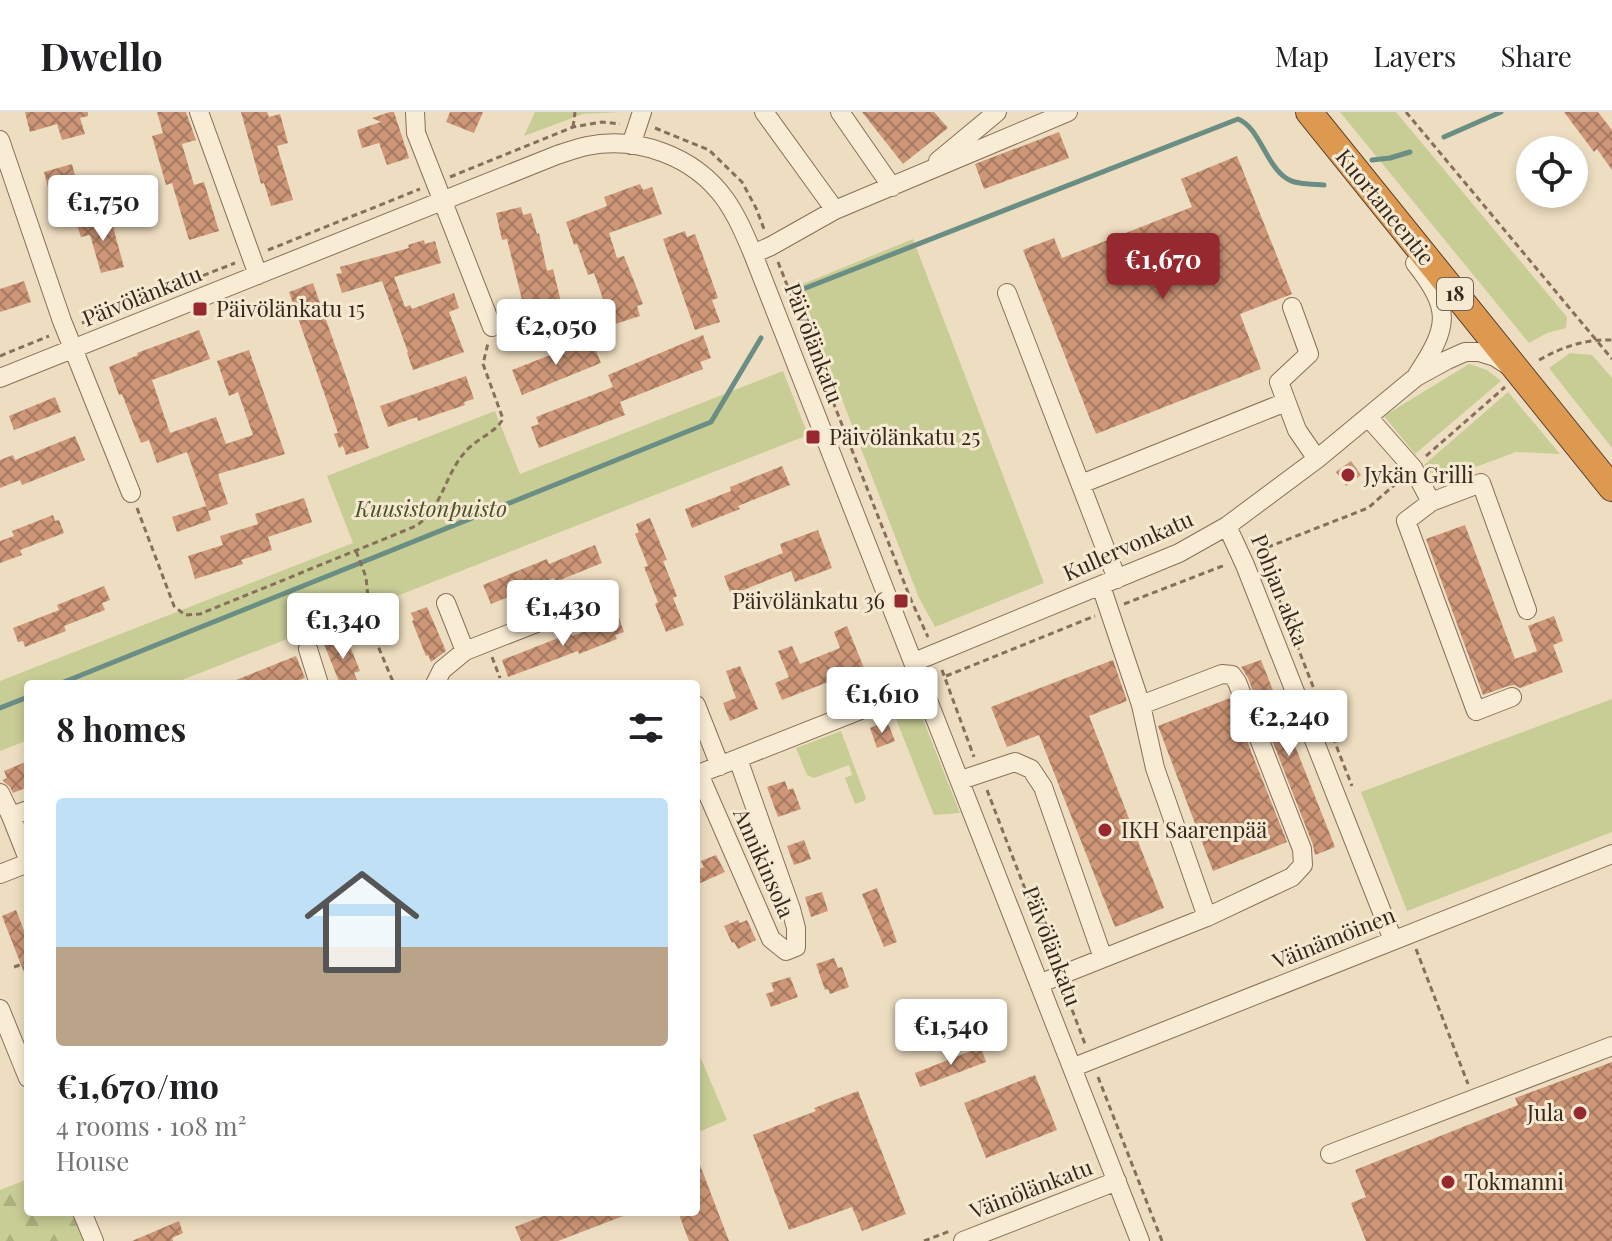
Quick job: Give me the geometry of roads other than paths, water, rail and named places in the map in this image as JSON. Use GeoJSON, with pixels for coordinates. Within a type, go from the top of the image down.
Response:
{"type":"FeatureCollection","features":[{"type":"Feature","properties":{"kind":"highway","name":"Kuortaneentie"},"geometry":{"type":"LineString","coordinates":[[1309,112],[1612,488]]}},
{"type":"Feature","properties":{"kind":"street"},"geometry":{"type":"LineString","coordinates":[[199,112],[258,275]]}},
{"type":"Feature","properties":{"kind":"street"},"geometry":{"type":"LineString","coordinates":[[415,112],[416,133],[492,327]]}},
{"type":"Feature","properties":{"kind":"street"},"geometry":{"type":"LineString","coordinates":[[631,145],[642,112]]}},
{"type":"Feature","properties":{"kind":"street"},"geometry":{"type":"LineString","coordinates":[[764,112],[835,210]]}},
{"type":"Feature","properties":{"kind":"street"},"geometry":{"type":"LineString","coordinates":[[840,112],[892,187]]}},
{"type":"Feature","properties":{"kind":"street"},"geometry":{"type":"LineString","coordinates":[[920,175],[997,112]]}},
{"type":"Feature","properties":{"kind":"street"},"geometry":{"type":"LineString","coordinates":[[753,254],[835,210],[1068,112]]}},
{"type":"Feature","properties":{"kind":"street"},"geometry":{"type":"LineString","coordinates":[[0,140],[73,349],[131,493]]}},
{"type":"Feature","properties":{"kind":"street","name":"Päivölänkatu"},"geometry":{"type":"LineString","coordinates":[[0,378],[557,155],[587,146],[631,145],[661,151],[708,179],[738,220],[753,254],[1140,1241]]}},
{"type":"Feature","properties":{"kind":"street","name":"Kullervonkatu"},"geometry":{"type":"LineString","coordinates":[[1395,218],[1403,248],[1434,290],[1440,308],[1442,327],[1435,347],[1416,377]]}},
{"type":"Feature","properties":{"kind":"street"},"geometry":{"type":"LineString","coordinates":[[1007,293],[1081,484],[1109,583],[1110,610],[1141,705],[1155,768],[1207,917]]}},
{"type":"Feature","properties":{"kind":"street"},"geometry":{"type":"LineString","coordinates":[[1292,307],[1309,354],[1279,382],[1297,430],[1317,459]]}},
{"type":"Feature","properties":{"kind":"street","name":"Kullervonkatu"},"geometry":{"type":"LineString","coordinates":[[914,662],[1179,553],[1227,526],[1317,459],[1416,377],[1465,352],[1495,357],[1520,372]]}},
{"type":"Feature","properties":{"kind":"street"},"geometry":{"type":"LineString","coordinates":[[1081,484],[1286,402]]}},
{"type":"Feature","properties":{"kind":"street"},"geometry":{"type":"LineString","coordinates":[[1368,417],[1413,468],[1431,502]]}},
{"type":"Feature","properties":{"kind":"street"},"geometry":{"type":"LineString","coordinates":[[1512,697],[1476,711],[1406,521],[1431,502],[1481,483],[1527,610]]}},
{"type":"Feature","properties":{"kind":"street","name":"Pohjan akka"},"geometry":{"type":"LineString","coordinates":[[1227,526],[1393,940]]}},
{"type":"Feature","properties":{"kind":"street"},"geometry":{"type":"LineString","coordinates":[[437,680],[442,670],[465,651],[606,599]]}},
{"type":"Feature","properties":{"kind":"street"},"geometry":{"type":"LineString","coordinates":[[446,603],[465,651]]}},
{"type":"Feature","properties":{"kind":"street"},"geometry":{"type":"LineString","coordinates":[[308,649],[318,680]]}},
{"type":"Feature","properties":{"kind":"street"},"geometry":{"type":"LineString","coordinates":[[1041,983],[1207,917],[1292,877],[1303,865],[1302,849],[1232,675],[1222,674],[1141,705]]}},
{"type":"Feature","properties":{"kind":"street"},"geometry":{"type":"LineString","coordinates":[[700,774],[881,702]]}},
{"type":"Feature","properties":{"kind":"street","name":"Annikinsola"},"geometry":{"type":"LineString","coordinates":[[700,712],[729,762],[796,928],[796,947],[786,951],[771,939],[700,779]]}},
{"type":"Feature","properties":{"kind":"street"},"geometry":{"type":"LineString","coordinates":[[961,780],[1015,762],[1031,769],[1043,787],[1103,958]]}},
{"type":"Feature","properties":{"kind":"street"},"geometry":{"type":"LineString","coordinates":[[0,793],[20,813],[24,837]]}},
{"type":"Feature","properties":{"kind":"street","name":"Väinämöinen"},"geometry":{"type":"LineString","coordinates":[[1074,1067],[1612,854]]}},
{"type":"Feature","properties":{"kind":"street"},"geometry":{"type":"LineString","coordinates":[[0,874],[24,863]]}},
{"type":"Feature","properties":{"kind":"street"},"geometry":{"type":"LineString","coordinates":[[0,1009],[24,1069]]}},
{"type":"Feature","properties":{"kind":"street"},"geometry":{"type":"LineString","coordinates":[[1330,1154],[1612,1046]]}},
{"type":"Feature","properties":{"kind":"street","name":"Väinölänkatu"},"geometry":{"type":"LineString","coordinates":[[963,1241],[1117,1181]]}},
{"type":"Feature","properties":{"kind":"street"},"geometry":{"type":"LineString","coordinates":[[84,1216],[94,1241]]}},
{"type":"Feature","properties":{"kind":"waterway"},"geometry":{"type":"LineString","coordinates":[[1444,137],[1501,112]]}},
{"type":"Feature","properties":{"kind":"waterway"},"geometry":{"type":"LineString","coordinates":[[798,291],[1238,119],[1252,130],[1273,164],[1286,178],[1299,183],[1324,185]]}},
{"type":"Feature","properties":{"kind":"waterway"},"geometry":{"type":"LineString","coordinates":[[1372,160],[1410,152]]}},
{"type":"Feature","properties":{"kind":"waterway"},"geometry":{"type":"LineString","coordinates":[[69,680],[711,422],[761,338]]}},
{"type":"Feature","properties":{"kind":"waterway"},"geometry":{"type":"LineString","coordinates":[[0,708],[24,699]]}},
{"type":"Feature","properties":{"kind":"place","name":"Päivölänkatu 15"},"geometry":{"type":"Point","coordinates":[200,309]}},
{"type":"Feature","properties":{"kind":"place","name":"Päivölänkatu 25"},"geometry":{"type":"Point","coordinates":[813,437]}},
{"type":"Feature","properties":{"kind":"place","name":"Jykän Grilli"},"geometry":{"type":"Point","coordinates":[1348,475]}},
{"type":"Feature","properties":{"kind":"place","name":"Päivölänkatu 36"},"geometry":{"type":"Point","coordinates":[901,601]}},
{"type":"Feature","properties":{"kind":"place","name":"IKH Saarenpää"},"geometry":{"type":"Point","coordinates":[1105,830]}},
{"type":"Feature","properties":{"kind":"place","name":"Jula"},"geometry":{"type":"Point","coordinates":[1580,1113]}},
{"type":"Feature","properties":{"kind":"place","name":"Tokmanni"},"geometry":{"type":"Point","coordinates":[1448,1182]}},
{"type":"Feature","properties":{"kind":"park label","name":"Kuusistonpuisto"},"geometry":{"type":"Point","coordinates":[431,509]}}]}
